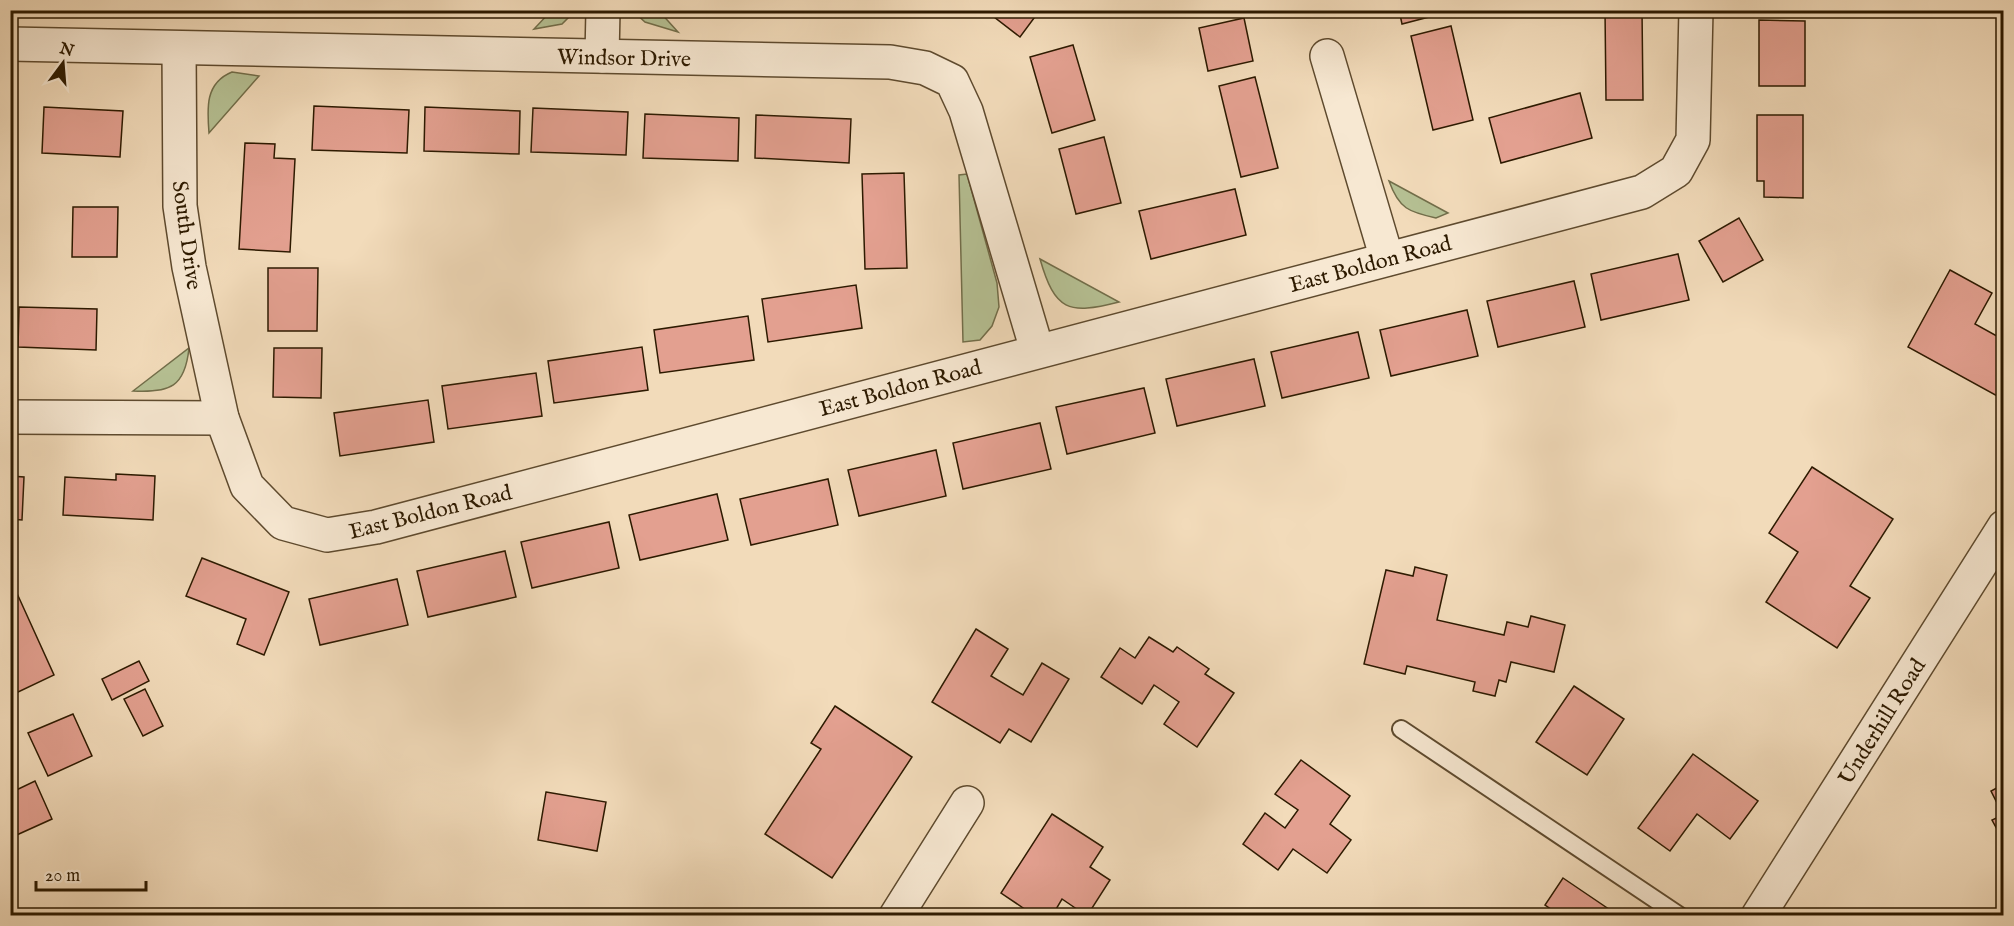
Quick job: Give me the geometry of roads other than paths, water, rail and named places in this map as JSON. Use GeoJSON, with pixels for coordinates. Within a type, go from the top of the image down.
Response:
{"type":"FeatureCollection","features":[{"type":"Feature","properties":{"kind":"street"},"geometry":{"type":"LineString","coordinates":[[602,56],[603,10]]}},
{"type":"Feature","properties":{"kind":"street","name":"East Boldon Road"},"geometry":{"type":"LineString","coordinates":[[222,418],[247,486],[283,523],[327,535],[376,527],[1642,192],[1676,171],[1693,140],[1696,10]]}},
{"type":"Feature","properties":{"kind":"street","name":"Windsor Drive"},"geometry":{"type":"LineString","coordinates":[[10,44],[890,62],[924,68],[952,81],[966,111],[1037,351]]}},
{"type":"Feature","properties":{"kind":"street","name":"South Drive"},"geometry":{"type":"LineString","coordinates":[[179,48],[180,206],[189,267],[222,418]]}},
{"type":"Feature","properties":{"kind":"street"},"geometry":{"type":"LineString","coordinates":[[1327,56],[1387,259]]}},
{"type":"Feature","properties":{"kind":"street"},"geometry":{"type":"LineString","coordinates":[[10,417],[222,418]]}},
{"type":"Feature","properties":{"kind":"street","name":"Underhill Road"},"geometry":{"type":"LineString","coordinates":[[1758,915],[2004,527]]}},
{"type":"Feature","properties":{"kind":"street"},"geometry":{"type":"LineString","coordinates":[[896,915],[967,803]]}},
{"type":"Feature","properties":{"kind":"lane"},"geometry":{"type":"LineString","coordinates":[[1401,729],[1680,915]]}}]}
